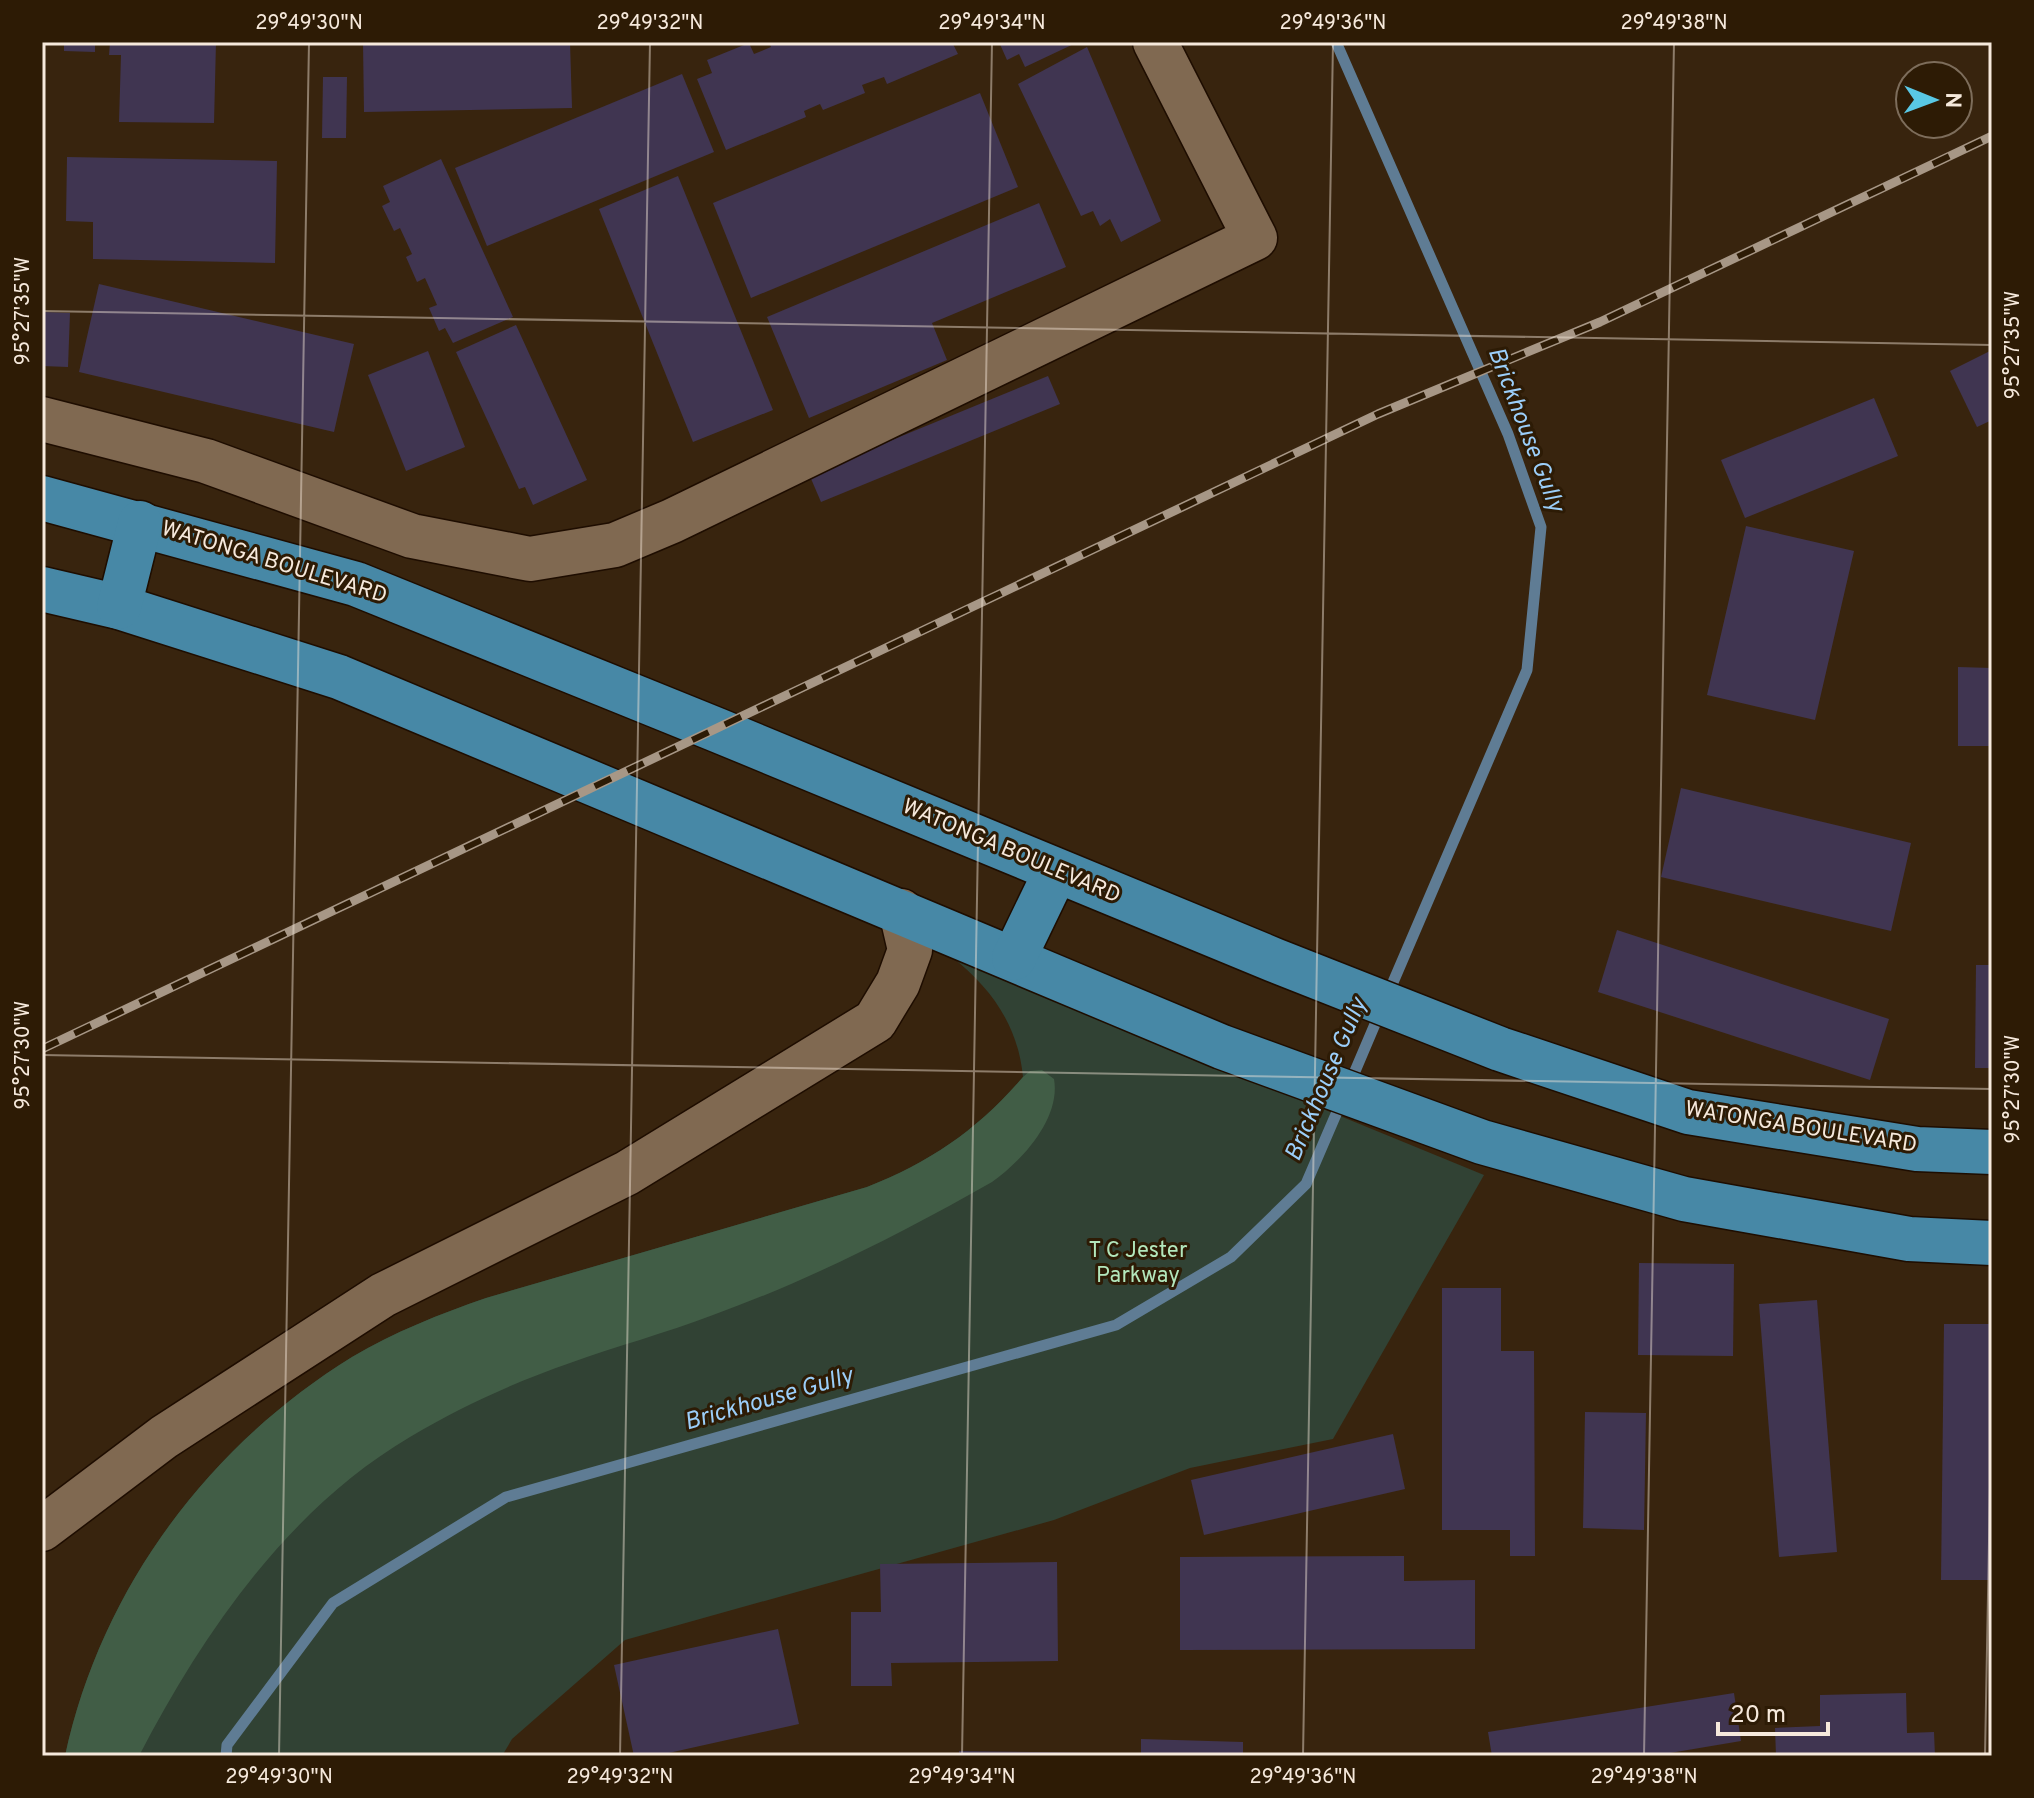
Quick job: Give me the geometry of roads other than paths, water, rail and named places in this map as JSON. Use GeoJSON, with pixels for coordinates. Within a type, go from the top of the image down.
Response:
{"type":"FeatureCollection","features":[{"type":"Feature","properties":{"kind":"main road","name":"WATONGA BOULEVARD"},"geometry":{"type":"LineString","coordinates":[[42,498],[356,584],[1274,960],[1500,1049],[1688,1112],[1917,1149],[1992,1152]]}},
{"type":"Feature","properties":{"kind":"main road"},"geometry":{"type":"LineString","coordinates":[[119,607],[140,523]]}},
{"type":"Feature","properties":{"kind":"main road"},"geometry":{"type":"LineString","coordinates":[[42,589],[119,607],[339,677],[1222,1047],[1482,1142],[1684,1199],[1909,1239],[1992,1243]]}},
{"type":"Feature","properties":{"kind":"main road"},"geometry":{"type":"LineString","coordinates":[[1014,958],[1056,871]]}},
{"type":"Feature","properties":{"kind":"lane"},"geometry":{"type":"LineString","coordinates":[[42,419],[206,461],[412,536],[530,559],[615,545],[686,514],[1255,238],[1155,42]]}},
{"type":"Feature","properties":{"kind":"lane"},"geometry":{"type":"LineString","coordinates":[[42,1529],[164,1437],[383,1295],[627,1173],[875,1021],[898,983],[910,950],[901,911]]}},
{"type":"Feature","properties":{"kind":"waterway","name":"Brickhouse Gully"},"geometry":{"type":"LineString","coordinates":[[1336,42],[1508,434],[1541,527],[1527,670],[1388,994]]}},
{"type":"Feature","properties":{"kind":"waterway","name":"Brickhouse Gully"},"geometry":{"type":"LineString","coordinates":[[1350,1083],[1381,1010]]}},
{"type":"Feature","properties":{"kind":"waterway","name":"Brickhouse Gully"},"geometry":{"type":"LineString","coordinates":[[226,1756],[227,1745],[333,1603],[506,1497],[1116,1325],[1231,1257],[1306,1184],[1343,1098]]}},
{"type":"Feature","properties":{"kind":"railway"},"geometry":{"type":"LineString","coordinates":[[42,1049],[1378,414],[1600,322],[1992,136]]}},
{"type":"Feature","properties":{"kind":"park label","name":"T C Jester Parkway"},"geometry":{"type":"Point","coordinates":[1138,1264]}}]}
